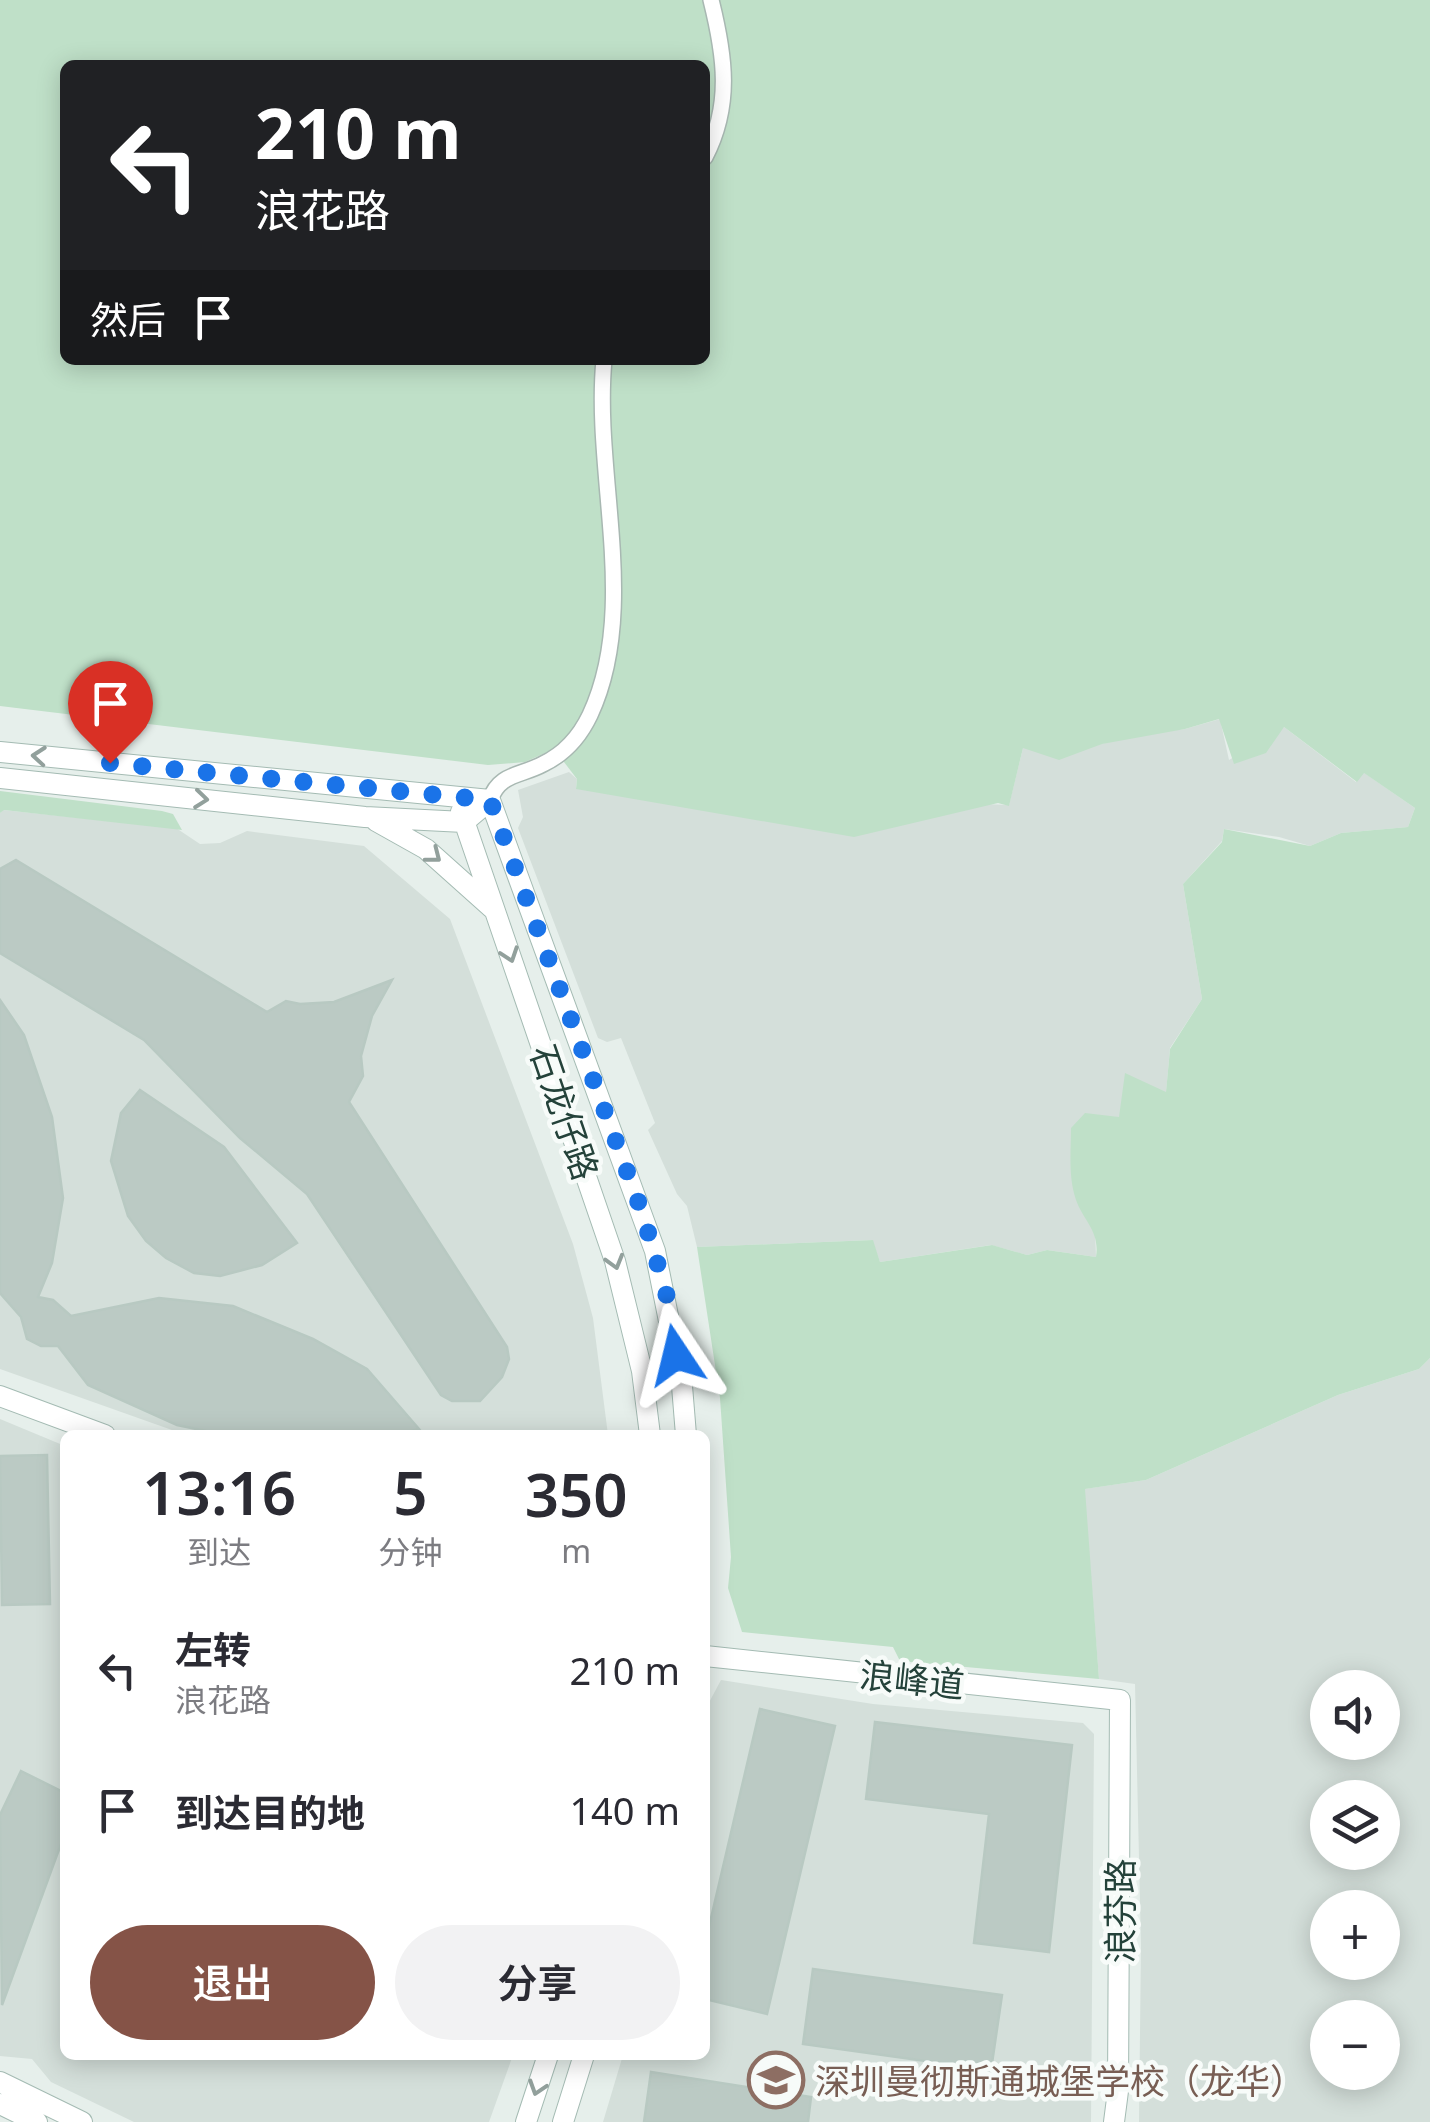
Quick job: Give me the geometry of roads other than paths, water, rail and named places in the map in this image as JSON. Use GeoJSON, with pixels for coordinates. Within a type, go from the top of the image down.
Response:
{"type":"FeatureCollection","features":[{"type":"Feature","properties":{"kind":"main road"},"geometry":{"type":"LineString","coordinates":[[0,752],[490,800]]}},
{"type":"Feature","properties":{"kind":"main road"},"geometry":{"type":"LineString","coordinates":[[0,778],[364,817],[464,822],[490,800]]}},
{"type":"Feature","properties":{"kind":"main road","name":"石龙仔路"},"geometry":{"type":"LineString","coordinates":[[456,796],[615,1261],[642,1372],[649,1430]]}},
{"type":"Feature","properties":{"kind":"main road","name":"石龙仔路"},"geometry":{"type":"LineString","coordinates":[[490,800],[655,1252],[676,1349],[685,1430]]}},
{"type":"Feature","properties":{"kind":"main road"},"geometry":{"type":"LineString","coordinates":[[364,817],[426,849],[494,910]]}},
{"type":"Feature","properties":{"kind":"main road"},"geometry":{"type":"LineString","coordinates":[[0,1396],[92,1430]]}},
{"type":"Feature","properties":{"kind":"main road","name":"浪峰道"},"geometry":{"type":"LineString","coordinates":[[710,1657],[1120,1700]]}},
{"type":"Feature","properties":{"kind":"main road","name":"浪芬路"},"geometry":{"type":"LineString","coordinates":[[1114,2122],[1118,2091],[1120,1700]]}},
{"type":"Feature","properties":{"kind":"main road"},"geometry":{"type":"LineString","coordinates":[[526,2122],[546,2060]]}},
{"type":"Feature","properties":{"kind":"main road"},"geometry":{"type":"LineString","coordinates":[[563,2122],[582,2060]]}},
{"type":"Feature","properties":{"kind":"main road"},"geometry":{"type":"LineString","coordinates":[[0,2082],[82,2122]]}},
{"type":"Feature","properties":{"kind":"main road"},"geometry":{"type":"LineString","coordinates":[[0,2104],[37,2122]]}},
{"type":"Feature","properties":{"kind":"street"},"geometry":{"type":"LineString","coordinates":[[710,145],[721,119],[725,84],[723,50],[711,0]]}},
{"type":"Feature","properties":{"kind":"street"},"geometry":{"type":"LineString","coordinates":[[490,800],[500,781],[542,766],[574,741],[588,719],[605,674],[613,623],[604,365]]}},
{"type":"Feature","properties":{"kind":"place","name":"深圳曼彻斯通城堡学校（龙华）"},"geometry":{"type":"Point","coordinates":[776,2080]}}]}
